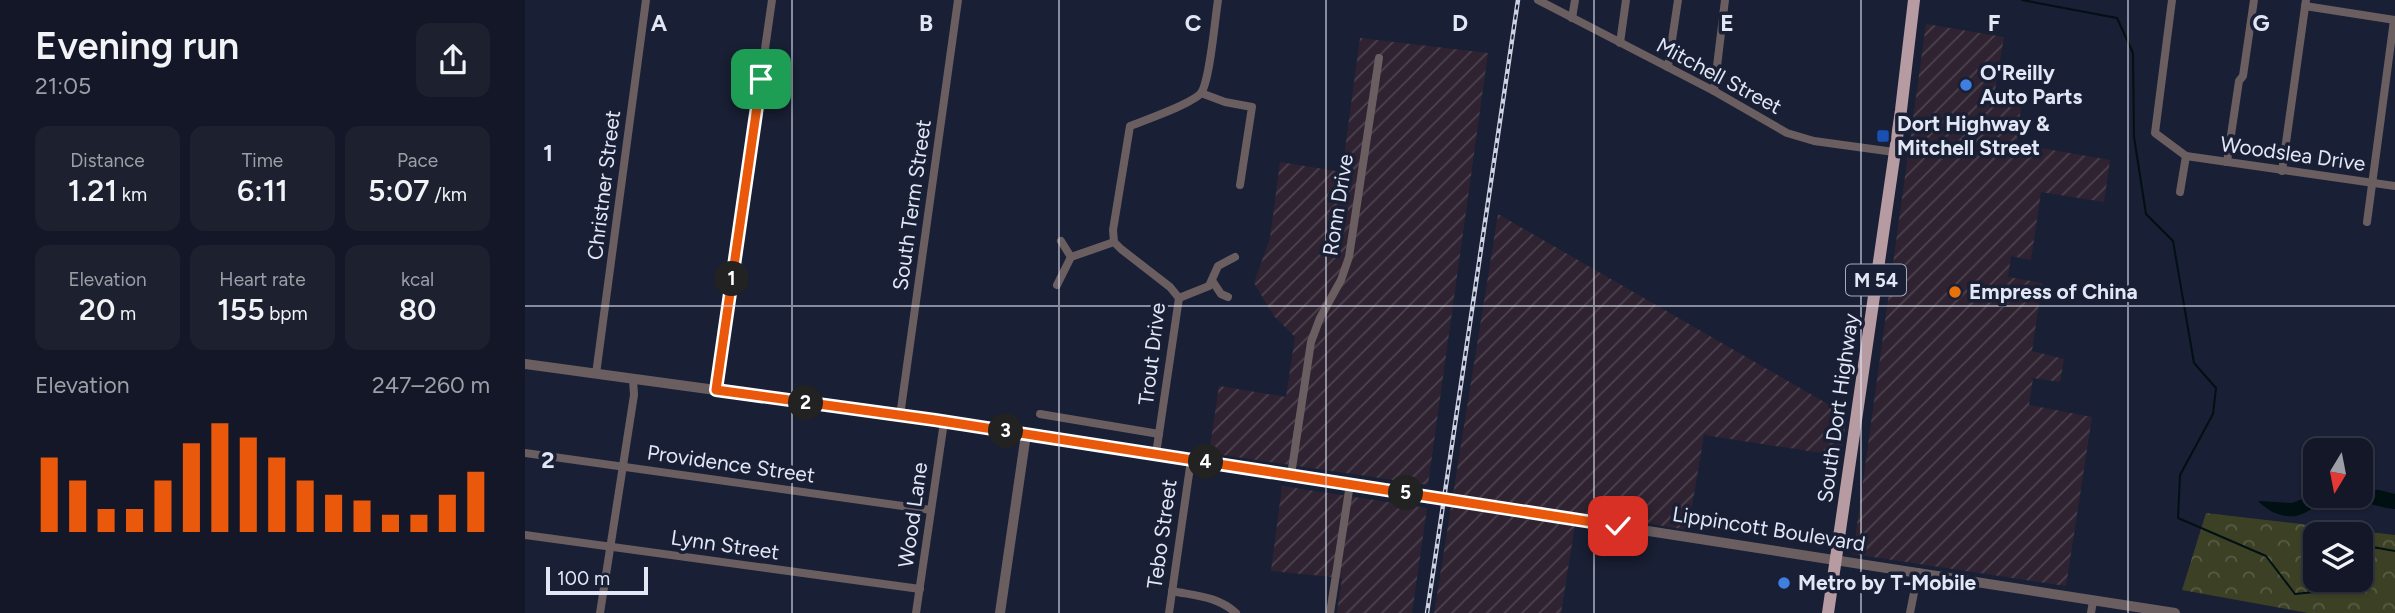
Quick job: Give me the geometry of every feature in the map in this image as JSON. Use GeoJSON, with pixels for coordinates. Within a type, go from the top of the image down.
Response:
{"type":"FeatureCollection","features":[{"type":"Feature","properties":{"kind":"main road","name":"South Dort Highway"},"geometry":{"type":"LineString","coordinates":[[1828,613],[1915,0]]}},
{"type":"Feature","properties":{"kind":"street","name":"Christner Street"},"geometry":{"type":"LineString","coordinates":[[596,374],[646,0]]}},
{"type":"Feature","properties":{"kind":"street"},"geometry":{"type":"LineString","coordinates":[[716,390],[772,0]]}},
{"type":"Feature","properties":{"kind":"street","name":"South Term Street"},"geometry":{"type":"LineString","coordinates":[[900,416],[958,0]]}},
{"type":"Feature","properties":{"kind":"street"},"geometry":{"type":"LineString","coordinates":[[1057,285],[1071,257],[1114,242],[1113,230],[1130,126],[1189,101],[1201,93],[1206,79],[1218,0]]}},
{"type":"Feature","properties":{"kind":"street","name":"Mitchell Street"},"geometry":{"type":"LineString","coordinates":[[1538,0],[1714,91],[1787,133],[1814,141],[1895,152]]}},
{"type":"Feature","properties":{"kind":"street"},"geometry":{"type":"LineString","coordinates":[[1572,18],[1575,0]]}},
{"type":"Feature","properties":{"kind":"street"},"geometry":{"type":"LineString","coordinates":[[1620,43],[1626,0]]}},
{"type":"Feature","properties":{"kind":"street"},"geometry":{"type":"LineString","coordinates":[[1668,67],[1678,0]]}},
{"type":"Feature","properties":{"kind":"street"},"geometry":{"type":"LineString","coordinates":[[1714,91],[1725,0]]}},
{"type":"Feature","properties":{"kind":"street","name":"Woodslea Drive"},"geometry":{"type":"LineString","coordinates":[[2172,0],[2155,133],[2186,156],[2395,186]]}},
{"type":"Feature","properties":{"kind":"street"},"geometry":{"type":"LineString","coordinates":[[2227,162],[2238,81],[2243,76],[2254,0]]}},
{"type":"Feature","properties":{"kind":"street"},"geometry":{"type":"LineString","coordinates":[[2282,171],[2306,3],[2394,20],[2367,222]]}},
{"type":"Feature","properties":{"kind":"street","name":"Ronn Drive"},"geometry":{"type":"LineString","coordinates":[[1291,475],[1311,342],[1349,257],[1379,58]]}},
{"type":"Feature","properties":{"kind":"street"},"geometry":{"type":"LineString","coordinates":[[1201,93],[1225,102],[1252,107],[1240,186]]}},
{"type":"Feature","properties":{"kind":"street"},"geometry":{"type":"LineString","coordinates":[[2180,192],[2186,156]]}},
{"type":"Feature","properties":{"kind":"street"},"geometry":{"type":"LineString","coordinates":[[1061,241],[1071,257]]}},
{"type":"Feature","properties":{"kind":"street","name":"Trout Drive"},"geometry":{"type":"LineString","coordinates":[[1114,242],[1170,287],[1179,298],[1156,454]]}},
{"type":"Feature","properties":{"kind":"street"},"geometry":{"type":"LineString","coordinates":[[1179,298],[1211,284],[1219,266],[1235,257]]}},
{"type":"Feature","properties":{"kind":"street"},"geometry":{"type":"LineString","coordinates":[[1211,284],[1228,297]]}},
{"type":"Feature","properties":{"kind":"street","name":"Lippincott Boulevard"},"geometry":{"type":"LineString","coordinates":[[525,365],[1026,434],[2175,613]]}},
{"type":"Feature","properties":{"kind":"street"},"geometry":{"type":"LineString","coordinates":[[600,613],[634,396],[633,379]]}},
{"type":"Feature","properties":{"kind":"street"},"geometry":{"type":"LineString","coordinates":[[1040,414],[1159,434]]}},
{"type":"Feature","properties":{"kind":"street","name":"Wood Lane"},"geometry":{"type":"LineString","coordinates":[[916,613],[944,422]]}},
{"type":"Feature","properties":{"kind":"street"},"geometry":{"type":"LineString","coordinates":[[1000,613],[1026,434]]}},
{"type":"Feature","properties":{"kind":"street","name":"Providence Street"},"geometry":{"type":"LineString","coordinates":[[525,453],[931,510]]}},
{"type":"Feature","properties":{"kind":"street","name":"Tebo Street"},"geometry":{"type":"LineString","coordinates":[[1169,613],[1191,460]]}},
{"type":"Feature","properties":{"kind":"street"},"geometry":{"type":"LineString","coordinates":[[1331,613],[1350,484]]}},
{"type":"Feature","properties":{"kind":"street","name":"Lynn Street"},"geometry":{"type":"LineString","coordinates":[[525,535],[920,589]]}},
{"type":"Feature","properties":{"kind":"street"},"geometry":{"type":"LineString","coordinates":[[1910,613],[1918,572]]}},
{"type":"Feature","properties":{"kind":"street"},"geometry":{"type":"LineString","coordinates":[[1172,591],[1213,598],[1236,613]]}},
{"type":"Feature","properties":{"kind":"street"},"geometry":{"type":"LineString","coordinates":[[2091,613],[2093,601]]}},
{"type":"Feature","properties":{"kind":"shaded area"},"geometry":{"type":"Polygon","coordinates":[[[1926,24],[2004,37],[1993,102],[2021,106],[2017,144],[2110,160],[2104,202],[2041,192],[2031,260],[2011,256],[2008,277],[2042,283],[2032,351],[2064,359],[2060,382],[2033,378],[2029,405],[2092,417],[2066,586],[1853,554],[1926,24]]]}},
{"type":"Feature","properties":{"kind":"shaded area"},"geometry":{"type":"Polygon","coordinates":[[[1360,38],[1488,53],[1428,485],[1209,453],[1219,386],[1286,397],[1295,337],[1274,316],[1254,283],[1270,238],[1280,162],[1342,172],[1360,38]]]}},
{"type":"Feature","properties":{"kind":"shaded area"},"geometry":{"type":"Polygon","coordinates":[[[1498,214],[1847,415],[1841,456],[1704,435],[1688,530],[1577,512],[1561,613],[1434,613],[1498,214]]]}},
{"type":"Feature","properties":{"kind":"shaded area"},"geometry":{"type":"Polygon","coordinates":[[[1282,486],[1427,508],[1412,613],[1337,613],[1342,578],[1271,571],[1282,486]]]}},
{"type":"Feature","properties":{"kind":"shaded area"},"geometry":{"type":"Polygon","coordinates":[[[2373,490],[2395,494],[2395,509],[2373,505],[2373,490]]]}},
{"type":"Feature","properties":{"kind":"shaded area"},"geometry":{"type":"Polygon","coordinates":[[[2303,499],[2303,508],[2312,508],[2297,516],[2283,516],[2258,501],[2292,503],[2303,499]]]}},
{"type":"Feature","properties":{"kind":"green space"},"geometry":{"type":"Polygon","coordinates":[[[2206,513],[2303,524],[2303,592],[2373,592],[2373,532],[2395,535],[2395,613],[2308,613],[2182,590],[2206,513]]]}},
{"type":"Feature","properties":{"kind":"waterway"},"geometry":{"type":"LineString","coordinates":[[2022,0],[2117,18],[2133,53],[2134,137],[2146,214],[2173,241],[2194,363],[2216,388],[2213,414],[2180,475],[2178,518],[2266,556],[2295,594],[2314,592]]}},
{"type":"Feature","properties":{"kind":"waterway"},"geometry":{"type":"LineString","coordinates":[[2373,547],[2395,551]]}},
{"type":"Feature","properties":{"kind":"railway"},"geometry":{"type":"LineString","coordinates":[[1427,613],[1518,0]]}},
{"type":"Feature","properties":{"kind":"place","name":"O'Reilly Auto Parts"},"geometry":{"type":"Point","coordinates":[1966,85]}},
{"type":"Feature","properties":{"kind":"place","name":"Dort Highway & Mitchell Street"},"geometry":{"type":"Point","coordinates":[1883,136]}},
{"type":"Feature","properties":{"kind":"place","name":"Empress of China"},"geometry":{"type":"Point","coordinates":[1955,292]}},
{"type":"Feature","properties":{"kind":"place","name":"Metro by T-Mobile"},"geometry":{"type":"Point","coordinates":[1784,583]}},
{"type":"Feature","properties":{"kind":"route"},"geometry":{"type":"LineString","coordinates":[[761,79],[716,390],[935,420],[1618,526]]}}]}
